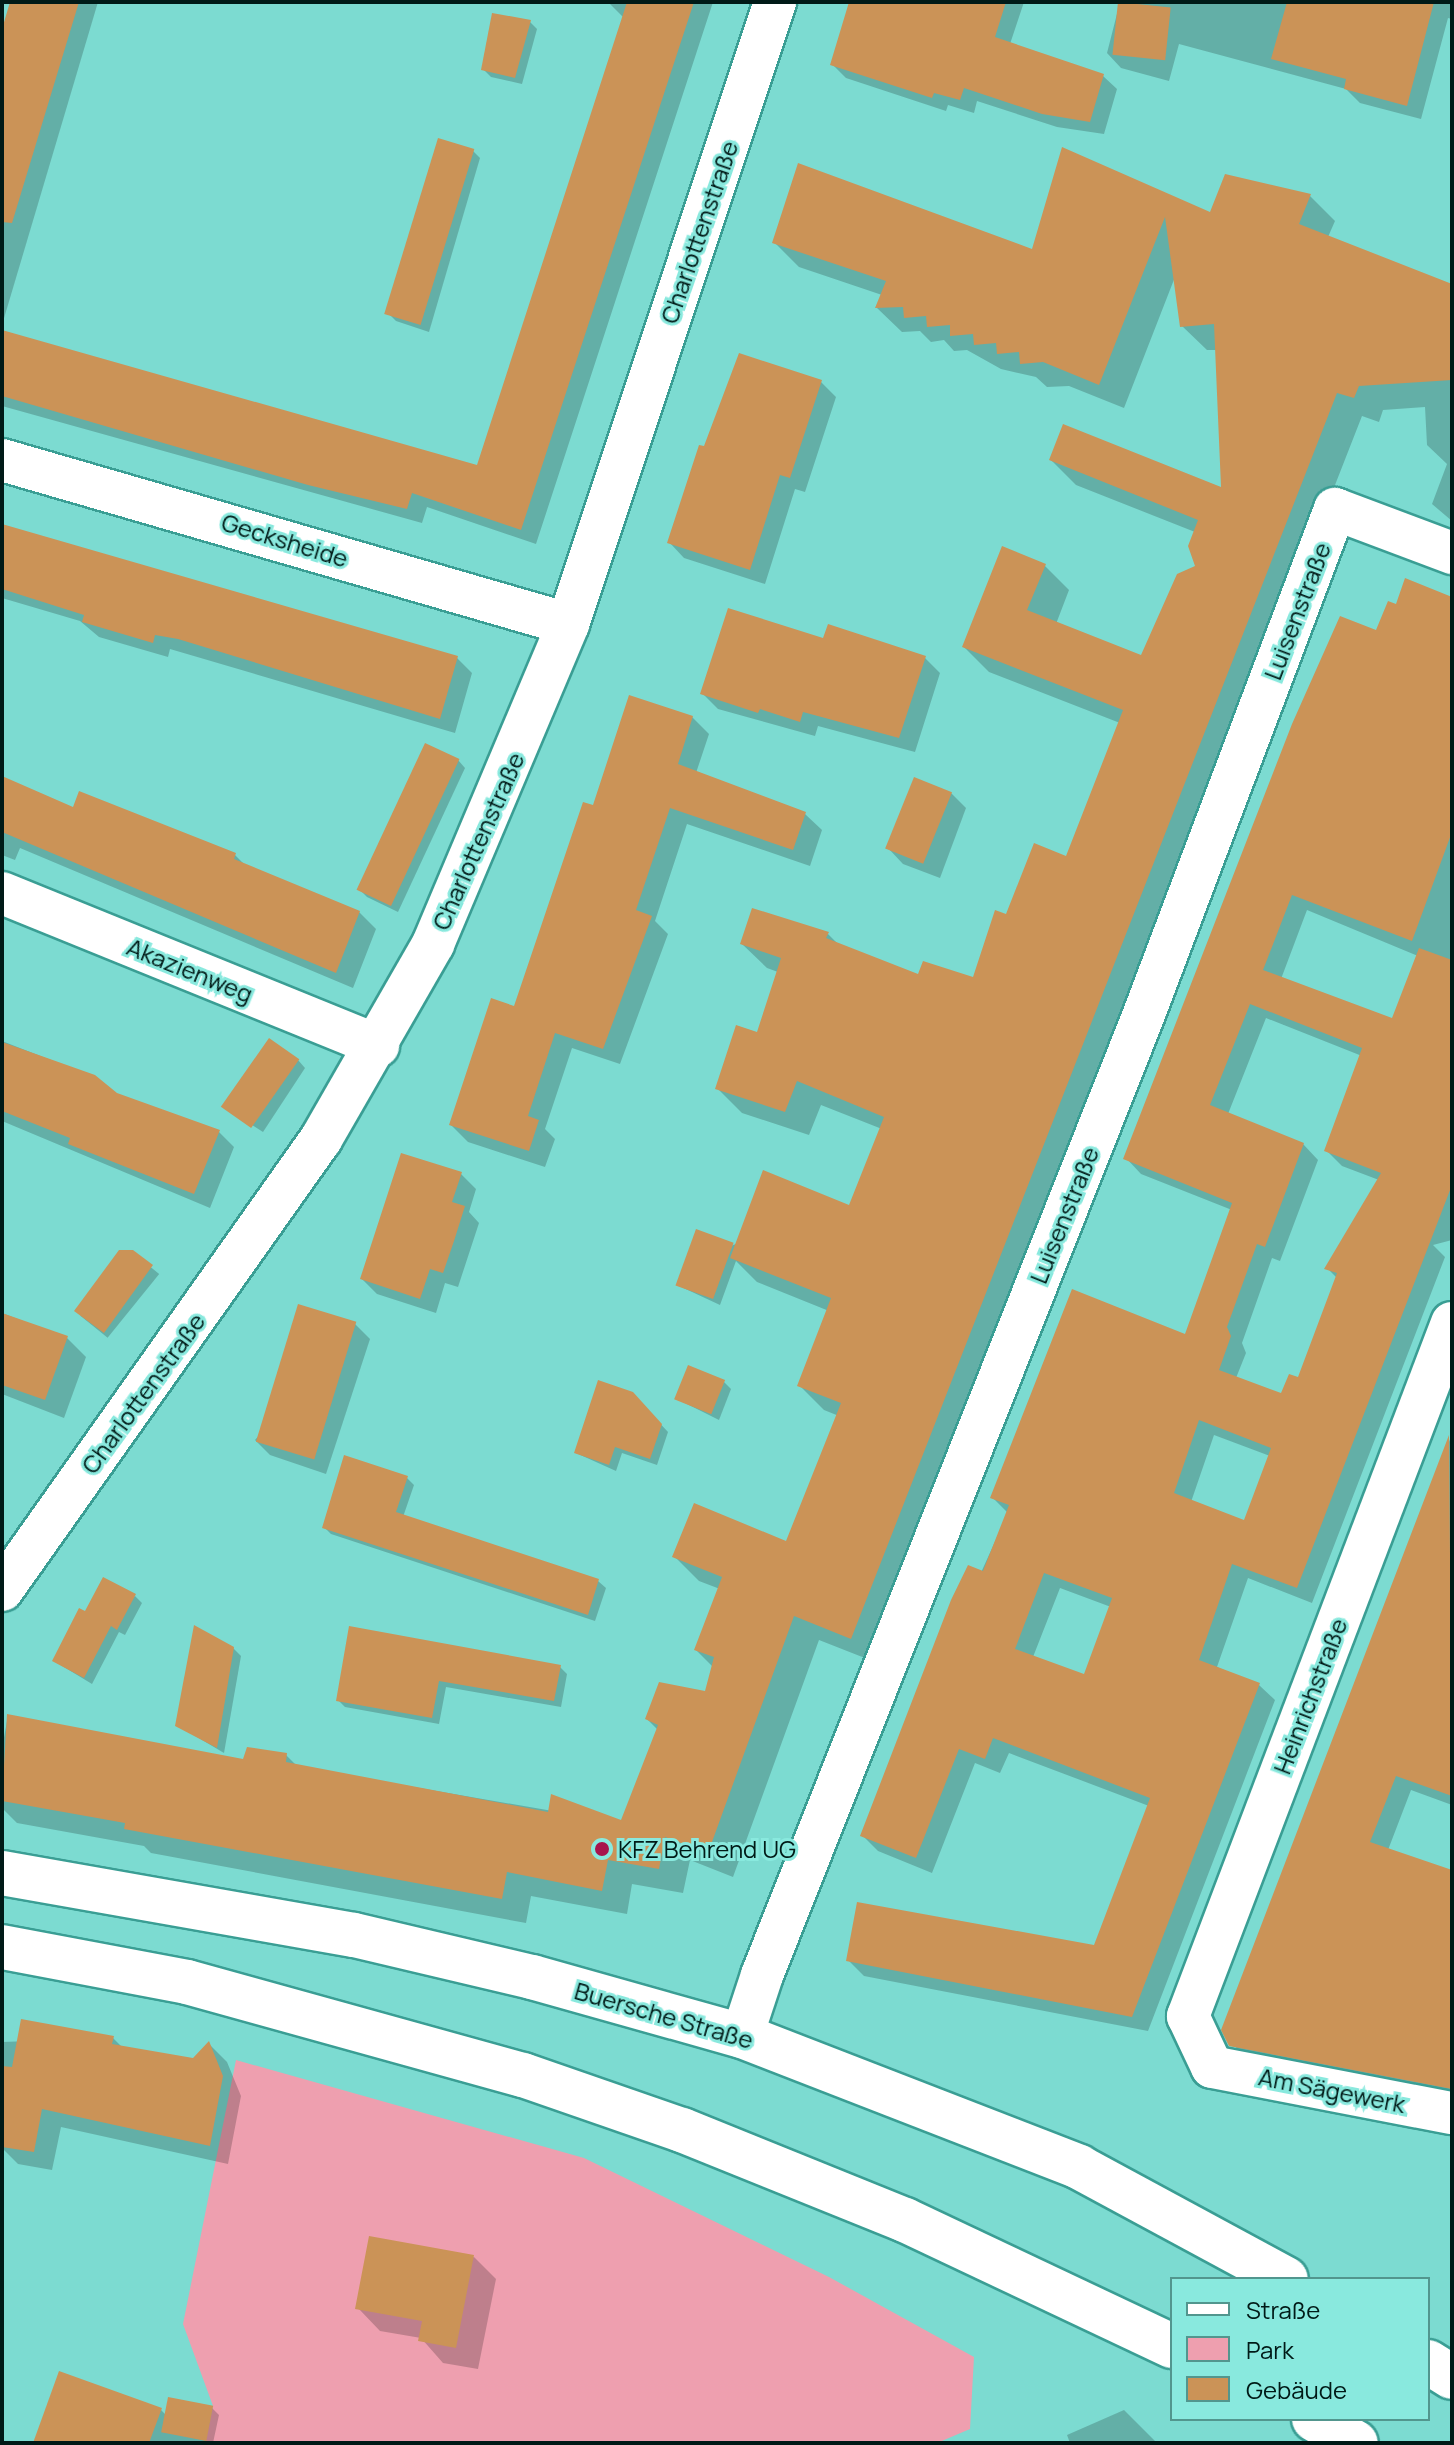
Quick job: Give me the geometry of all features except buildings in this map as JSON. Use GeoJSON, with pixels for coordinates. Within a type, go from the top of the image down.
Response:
{"type":"FeatureCollection","features":[{"type":"Feature","properties":{"kind":"main road","name":"Buersche Straße"},"geometry":{"type":"LineString","coordinates":[[2,1873],[354,1935],[532,1977],[742,2036],[1079,2167],[1282,2277]]}},
{"type":"Feature","properties":{"kind":"main road"},"geometry":{"type":"LineString","coordinates":[[2,1947],[187,1982],[449,2051],[567,2090],[682,2130],[905,2220],[1170,2345]]}},
{"type":"Feature","properties":{"kind":"main road"},"geometry":{"type":"LineString","coordinates":[[1430,2363],[1452,2377]]}},
{"type":"Feature","properties":{"kind":"main road"},"geometry":{"type":"LineString","coordinates":[[1318,2421],[1356,2443]]}},
{"type":"Feature","properties":{"kind":"street","name":"Charlottenstraße"},"geometry":{"type":"LineString","coordinates":[[2,1590],[257,1234],[378,1046],[480,841],[568,624],[775,2]]}},
{"type":"Feature","properties":{"kind":"street","name":"Gecksheide"},"geometry":{"type":"LineString","coordinates":[[2,460],[568,624]]}},
{"type":"Feature","properties":{"kind":"street","name":"Luisenstraße"},"geometry":{"type":"LineString","coordinates":[[742,2036],[767,1960],[1144,1014],[1335,509],[1452,553]]}},
{"type":"Feature","properties":{"kind":"street","name":"Akazienweg"},"geometry":{"type":"LineString","coordinates":[[2,893],[378,1046]]}},
{"type":"Feature","properties":{"kind":"street","name":"Heinrichstraße"},"geometry":{"type":"LineString","coordinates":[[1212,2067],[1188,2016],[1452,1323]]}},
{"type":"Feature","properties":{"kind":"street","name":"Am Sägewerk"},"geometry":{"type":"LineString","coordinates":[[1212,2067],[1452,2113]]}},
{"type":"Feature","properties":{"kind":"green space"},"geometry":{"type":"Polygon","coordinates":[[[236,2060],[584,2158],[829,2277],[974,2357],[970,2429],[937,2443],[205,2443],[213,2406],[183,2324],[236,2060]]]}},
{"type":"Feature","properties":{"kind":"place","name":"KFZ Behrend UG"},"geometry":{"type":"Point","coordinates":[602,1849]}}]}
